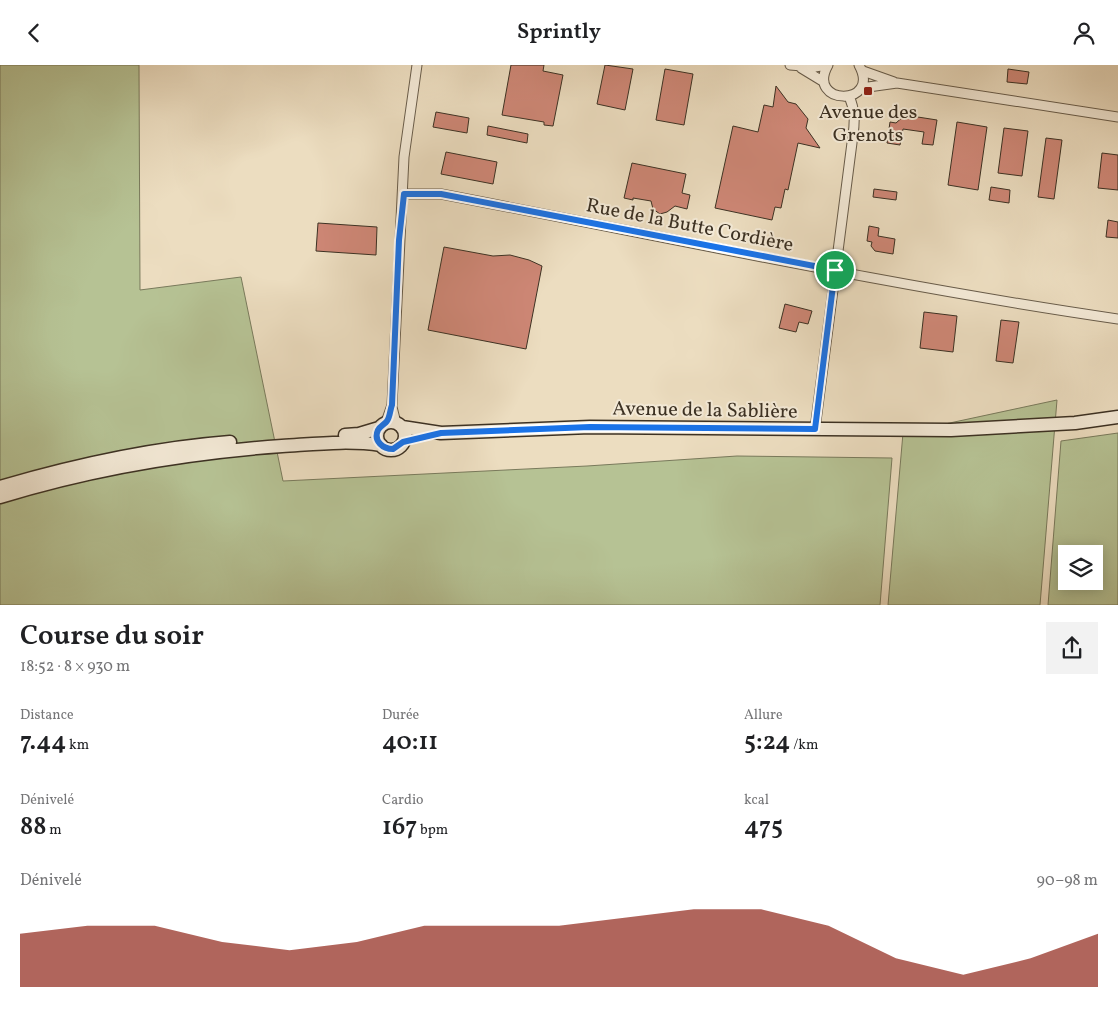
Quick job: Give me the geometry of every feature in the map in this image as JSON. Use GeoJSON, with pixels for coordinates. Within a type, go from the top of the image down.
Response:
{"type":"FeatureCollection","features":[{"type":"Feature","properties":{"kind":"main road","name":"Avenue de la Sablière"},"geometry":{"type":"LineString","coordinates":[[403,442],[441,433],[590,427],[951,430],[1075,423],[1118,417]]}},
{"type":"Feature","properties":{"kind":"main road","name":"Avenue de la Sablière"},"geometry":{"type":"LineString","coordinates":[[391,425],[441,433]]}},
{"type":"Feature","properties":{"kind":"main road"},"geometry":{"type":"LineString","coordinates":[[0,497],[104,471],[214,452],[348,442],[381,445],[393,449],[403,442],[405,436],[391,425]]}},
{"type":"Feature","properties":{"kind":"main road"},"geometry":{"type":"LineString","coordinates":[[381,445],[377,437],[391,425]]}},
{"type":"Feature","properties":{"kind":"main road"},"geometry":{"type":"LineString","coordinates":[[0,487],[78,467],[171,449],[208,444],[347,435],[391,425]]}},
{"type":"Feature","properties":{"kind":"street"},"geometry":{"type":"LineString","coordinates":[[391,425],[399,240],[404,194],[406,134],[417,65]]}},
{"type":"Feature","properties":{"kind":"street"},"geometry":{"type":"LineString","coordinates":[[794,66],[815,67],[827,65]]}},
{"type":"Feature","properties":{"kind":"street"},"geometry":{"type":"LineString","coordinates":[[824,82],[824,71],[827,65]]}},
{"type":"Feature","properties":{"kind":"street"},"geometry":{"type":"LineString","coordinates":[[794,66],[824,82],[832,94],[838,97],[849,96],[861,88],[863,81],[861,68]]}},
{"type":"Feature","properties":{"kind":"street"},"geometry":{"type":"LineString","coordinates":[[861,68],[897,83],[1118,117]]}},
{"type":"Feature","properties":{"kind":"street"},"geometry":{"type":"LineString","coordinates":[[861,88],[897,83]]}},
{"type":"Feature","properties":{"kind":"street"},"geometry":{"type":"LineString","coordinates":[[815,429],[855,118],[854,105],[849,96]]}},
{"type":"Feature","properties":{"kind":"street","name":"Rue de la Butte Cordière"},"geometry":{"type":"LineString","coordinates":[[404,194],[441,194],[1045,309],[1118,319]]}},
{"type":"Feature","properties":{"kind":"green space"},"geometry":{"type":"Polygon","coordinates":[[[0,65],[139,65],[140,290],[241,277],[283,481],[587,466],[737,456],[892,458],[880,605],[0,605],[0,65]]]}},
{"type":"Feature","properties":{"kind":"green space"},"geometry":{"type":"Polygon","coordinates":[[[1057,400],[1040,605],[888,605],[903,433],[1057,400]]]}},
{"type":"Feature","properties":{"kind":"green space"},"geometry":{"type":"Polygon","coordinates":[[[1118,433],[1118,605],[1048,605],[1061,441],[1118,433]]]}},
{"type":"Feature","properties":{"kind":"building"},"geometry":{"type":"Polygon","coordinates":[[[511,65],[544,65],[543,71],[563,75],[553,126],[544,125],[544,122],[502,115],[511,65]]]}},
{"type":"Feature","properties":{"kind":"building"},"geometry":{"type":"Polygon","coordinates":[[[605,65],[633,69],[625,110],[597,104],[605,65]]]}},
{"type":"Feature","properties":{"kind":"building"},"geometry":{"type":"Polygon","coordinates":[[[665,69],[693,74],[684,125],[656,120],[665,69]]]}},
{"type":"Feature","properties":{"kind":"building"},"geometry":{"type":"Polygon","coordinates":[[[1008,69],[1029,72],[1027,84],[1007,82],[1008,69]]]}},
{"type":"Feature","properties":{"kind":"building"},"geometry":{"type":"Polygon","coordinates":[[[776,86],[788,102],[796,104],[808,119],[806,128],[820,148],[798,143],[788,190],[785,189],[781,208],[775,207],[772,220],[715,208],[733,126],[758,132],[764,105],[773,107],[776,86]]]}},
{"type":"Feature","properties":{"kind":"building"},"geometry":{"type":"Polygon","coordinates":[[[436,112],[469,118],[467,133],[433,127],[436,112]]]}},
{"type":"Feature","properties":{"kind":"building"},"geometry":{"type":"Polygon","coordinates":[[[905,115],[937,120],[933,145],[922,144],[924,132],[903,129],[900,145],[887,143],[890,122],[896,123],[905,115]]]}},
{"type":"Feature","properties":{"kind":"building"},"geometry":{"type":"Polygon","coordinates":[[[957,122],[987,127],[978,190],[948,185],[957,122]]]}},
{"type":"Feature","properties":{"kind":"building"},"geometry":{"type":"Polygon","coordinates":[[[488,126],[528,134],[527,143],[487,135],[488,126]]]}},
{"type":"Feature","properties":{"kind":"building"},"geometry":{"type":"Polygon","coordinates":[[[1004,128],[1028,131],[1022,176],[998,173],[1004,128]]]}},
{"type":"Feature","properties":{"kind":"building"},"geometry":{"type":"Polygon","coordinates":[[[1046,138],[1062,140],[1054,199],[1038,197],[1046,138]]]}},
{"type":"Feature","properties":{"kind":"building"},"geometry":{"type":"Polygon","coordinates":[[[446,152],[497,162],[493,184],[441,174],[446,152]]]}},
{"type":"Feature","properties":{"kind":"building"},"geometry":{"type":"Polygon","coordinates":[[[1102,153],[1118,155],[1118,190],[1098,188],[1102,153]]]}},
{"type":"Feature","properties":{"kind":"building"},"geometry":{"type":"Polygon","coordinates":[[[632,163],[686,174],[682,193],[690,195],[687,209],[675,206],[667,212],[660,214],[653,209],[651,201],[624,198],[632,163]]]}},
{"type":"Feature","properties":{"kind":"building"},"geometry":{"type":"Polygon","coordinates":[[[991,187],[1010,190],[1009,203],[989,200],[991,187]]]}},
{"type":"Feature","properties":{"kind":"building"},"geometry":{"type":"Polygon","coordinates":[[[874,189],[897,192],[896,200],[873,197],[874,189]]]}},
{"type":"Feature","properties":{"kind":"building"},"geometry":{"type":"Polygon","coordinates":[[[1108,220],[1118,222],[1118,238],[1106,237],[1108,220]]]}},
{"type":"Feature","properties":{"kind":"building"},"geometry":{"type":"Polygon","coordinates":[[[318,223],[377,227],[376,255],[316,251],[318,223]]]}},
{"type":"Feature","properties":{"kind":"building"},"geometry":{"type":"Polygon","coordinates":[[[869,226],[879,228],[878,236],[895,239],[893,254],[875,251],[871,246],[872,242],[867,241],[869,226]]]}},
{"type":"Feature","properties":{"kind":"building"},"geometry":{"type":"Polygon","coordinates":[[[444,247],[493,256],[510,255],[542,266],[526,349],[428,330],[444,247]]]}},
{"type":"Feature","properties":{"kind":"building"},"geometry":{"type":"Polygon","coordinates":[[[785,304],[812,311],[808,324],[799,322],[796,332],[779,328],[785,304]]]}},
{"type":"Feature","properties":{"kind":"building"},"geometry":{"type":"Polygon","coordinates":[[[924,312],[957,316],[953,352],[920,348],[924,312]]]}},
{"type":"Feature","properties":{"kind":"building"},"geometry":{"type":"Polygon","coordinates":[[[1001,320],[1019,322],[1013,363],[996,361],[1001,320]]]}},
{"type":"Feature","properties":{"kind":"place","name":"Avenue des Grenots"},"geometry":{"type":"Point","coordinates":[868,91]}},
{"type":"Feature","properties":{"kind":"route"},"geometry":{"type":"LineString","coordinates":[[404,194],[441,194],[835,270],[815,429],[590,427],[441,433],[403,442],[400,446],[393,449],[384,448],[378,441],[377,433],[379,428],[386,422],[392,405],[399,240],[404,194]]}}]}
